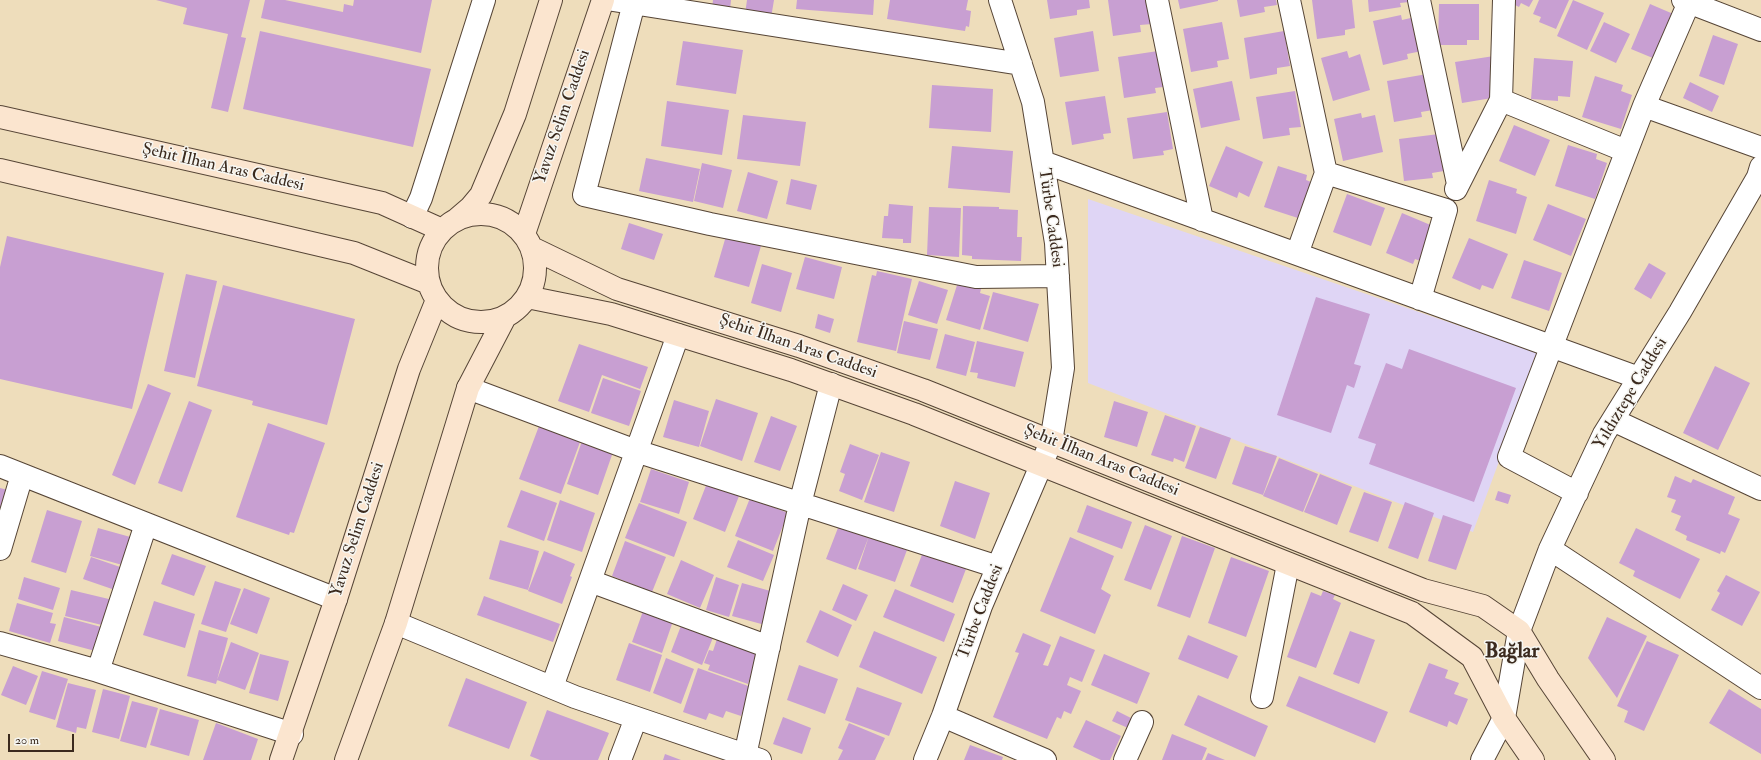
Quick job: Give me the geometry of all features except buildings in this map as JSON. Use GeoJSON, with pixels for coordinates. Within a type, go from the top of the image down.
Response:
{"type":"FeatureCollection","features":[{"type":"Feature","properties":{"kind":"main road"},"geometry":{"type":"LineString","coordinates":[[450,225],[475,214],[493,215],[510,222],[528,241],[535,265],[534,282],[527,297],[517,308],[505,317],[491,322],[476,322],[461,318],[448,311],[433,291],[427,264],[432,246],[450,225],[472,207],[484,190],[514,114],[551,0]]}},
{"type":"Feature","properties":{"kind":"main road","name":"Yavuz Selim Caddesi"},"geometry":{"type":"LineString","coordinates":[[528,241],[603,0]]}},
{"type":"Feature","properties":{"kind":"main road","name":"Şehit İlhan Aras Caddesi"},"geometry":{"type":"LineString","coordinates":[[0,117],[382,203],[412,217],[450,225]]}},
{"type":"Feature","properties":{"kind":"main road"},"geometry":{"type":"LineString","coordinates":[[0,170],[354,253],[433,291]]}},
{"type":"Feature","properties":{"kind":"main road","name":"Şehit İlhan Aras Caddesi"},"geometry":{"type":"LineString","coordinates":[[528,241],[617,289],[799,346],[923,390],[1423,590],[1483,606],[1519,631],[1548,679],[1604,760]]}},
{"type":"Feature","properties":{"kind":"main road","name":"Yavuz Selim Caddesi"},"geometry":{"type":"LineString","coordinates":[[281,760],[292,734],[336,599],[433,291]]}},
{"type":"Feature","properties":{"kind":"main road","name":"Şehit İlhan Aras Caddesi"},"geometry":{"type":"LineString","coordinates":[[527,297],[611,314],[791,370],[914,414],[1412,613],[1472,657],[1504,718],[1533,760]]}},
{"type":"Feature","properties":{"kind":"main road"},"geometry":{"type":"LineString","coordinates":[[346,760],[396,623],[468,388],[505,317]]}},
{"type":"Feature","properties":{"kind":"street"},"geometry":{"type":"LineString","coordinates":[[412,217],[423,191],[484,0]]}},
{"type":"Feature","properties":{"kind":"street"},"geometry":{"type":"LineString","coordinates":[[613,0],[1021,64]]}},
{"type":"Feature","properties":{"kind":"street","name":"Türbe Caddesi"},"geometry":{"type":"LineString","coordinates":[[925,760],[943,716],[981,606],[1051,442],[1063,368],[1056,243],[1033,102],[1000,0]]}},
{"type":"Feature","properties":{"kind":"street"},"geometry":{"type":"LineString","coordinates":[[1157,0],[1202,220]]}},
{"type":"Feature","properties":{"kind":"street"},"geometry":{"type":"LineString","coordinates":[[1289,0],[1326,173],[1297,254]]}},
{"type":"Feature","properties":{"kind":"street"},"geometry":{"type":"LineString","coordinates":[[1419,0],[1458,184]]}},
{"type":"Feature","properties":{"kind":"street"},"geometry":{"type":"LineString","coordinates":[[1420,299],[1446,210],[1501,100],[1504,0]]}},
{"type":"Feature","properties":{"kind":"street"},"geometry":{"type":"LineString","coordinates":[[1577,493],[1509,457],[1626,151],[1687,1],[1761,30]]}},
{"type":"Feature","properties":{"kind":"street"},"geometry":{"type":"LineString","coordinates":[[634,3],[584,195],[710,224],[976,277],[1058,276]]}},
{"type":"Feature","properties":{"kind":"street"},"geometry":{"type":"LineString","coordinates":[[1501,100],[1626,151]]}},
{"type":"Feature","properties":{"kind":"street"},"geometry":{"type":"LineString","coordinates":[[1644,106],[1761,148]]}},
{"type":"Feature","properties":{"kind":"street"},"geometry":{"type":"LineString","coordinates":[[1043,162],[1639,378]]}},
{"type":"Feature","properties":{"kind":"street","name":"Yıldıztepe Caddesi"},"geometry":{"type":"LineString","coordinates":[[1482,760],[1504,718],[1519,631],[1550,549],[1604,434],[1684,305],[1758,177],[1761,166]]}},
{"type":"Feature","properties":{"kind":"street"},"geometry":{"type":"LineString","coordinates":[[1326,173],[1446,210]]}},
{"type":"Feature","properties":{"kind":"street"},"geometry":{"type":"LineString","coordinates":[[552,687],[678,335]]}},
{"type":"Feature","properties":{"kind":"street"},"geometry":{"type":"LineString","coordinates":[[396,623],[552,687],[750,758],[769,647],[800,504],[830,384]]}},
{"type":"Feature","properties":{"kind":"street"},"geometry":{"type":"LineString","coordinates":[[468,388],[636,451],[998,567]]}},
{"type":"Feature","properties":{"kind":"street"},"geometry":{"type":"LineString","coordinates":[[1613,420],[1761,489]]}},
{"type":"Feature","properties":{"kind":"street"},"geometry":{"type":"LineString","coordinates":[[0,466],[336,599]]}},
{"type":"Feature","properties":{"kind":"street"},"geometry":{"type":"LineString","coordinates":[[0,549],[22,475]]}},
{"type":"Feature","properties":{"kind":"street"},"geometry":{"type":"LineString","coordinates":[[98,672],[146,524]]}},
{"type":"Feature","properties":{"kind":"street"},"geometry":{"type":"LineString","coordinates":[[1550,549],[1761,688]]}},
{"type":"Feature","properties":{"kind":"street"},"geometry":{"type":"LineString","coordinates":[[1262,697],[1288,564]]}},
{"type":"Feature","properties":{"kind":"street"},"geometry":{"type":"LineString","coordinates":[[590,581],[769,647]]}},
{"type":"Feature","properties":{"kind":"street"},"geometry":{"type":"LineString","coordinates":[[0,643],[98,672],[292,734]]}},
{"type":"Feature","properties":{"kind":"street"},"geometry":{"type":"LineString","coordinates":[[943,716],[1044,760]]}},
{"type":"Feature","properties":{"kind":"street"},"geometry":{"type":"LineString","coordinates":[[620,760],[636,718]]}},
{"type":"Feature","properties":{"kind":"street"},"geometry":{"type":"LineString","coordinates":[[1125,760],[1142,722]]}},
{"type":"Feature","properties":{"kind":"shaded area"},"geometry":{"type":"Polygon","coordinates":[[[1088,199],[1539,353],[1473,532],[1088,383],[1088,199]]]}},
{"type":"Feature","properties":{"kind":"district","name":"Bağlar"},"geometry":{"type":"Point","coordinates":[1512,652]}}]}
